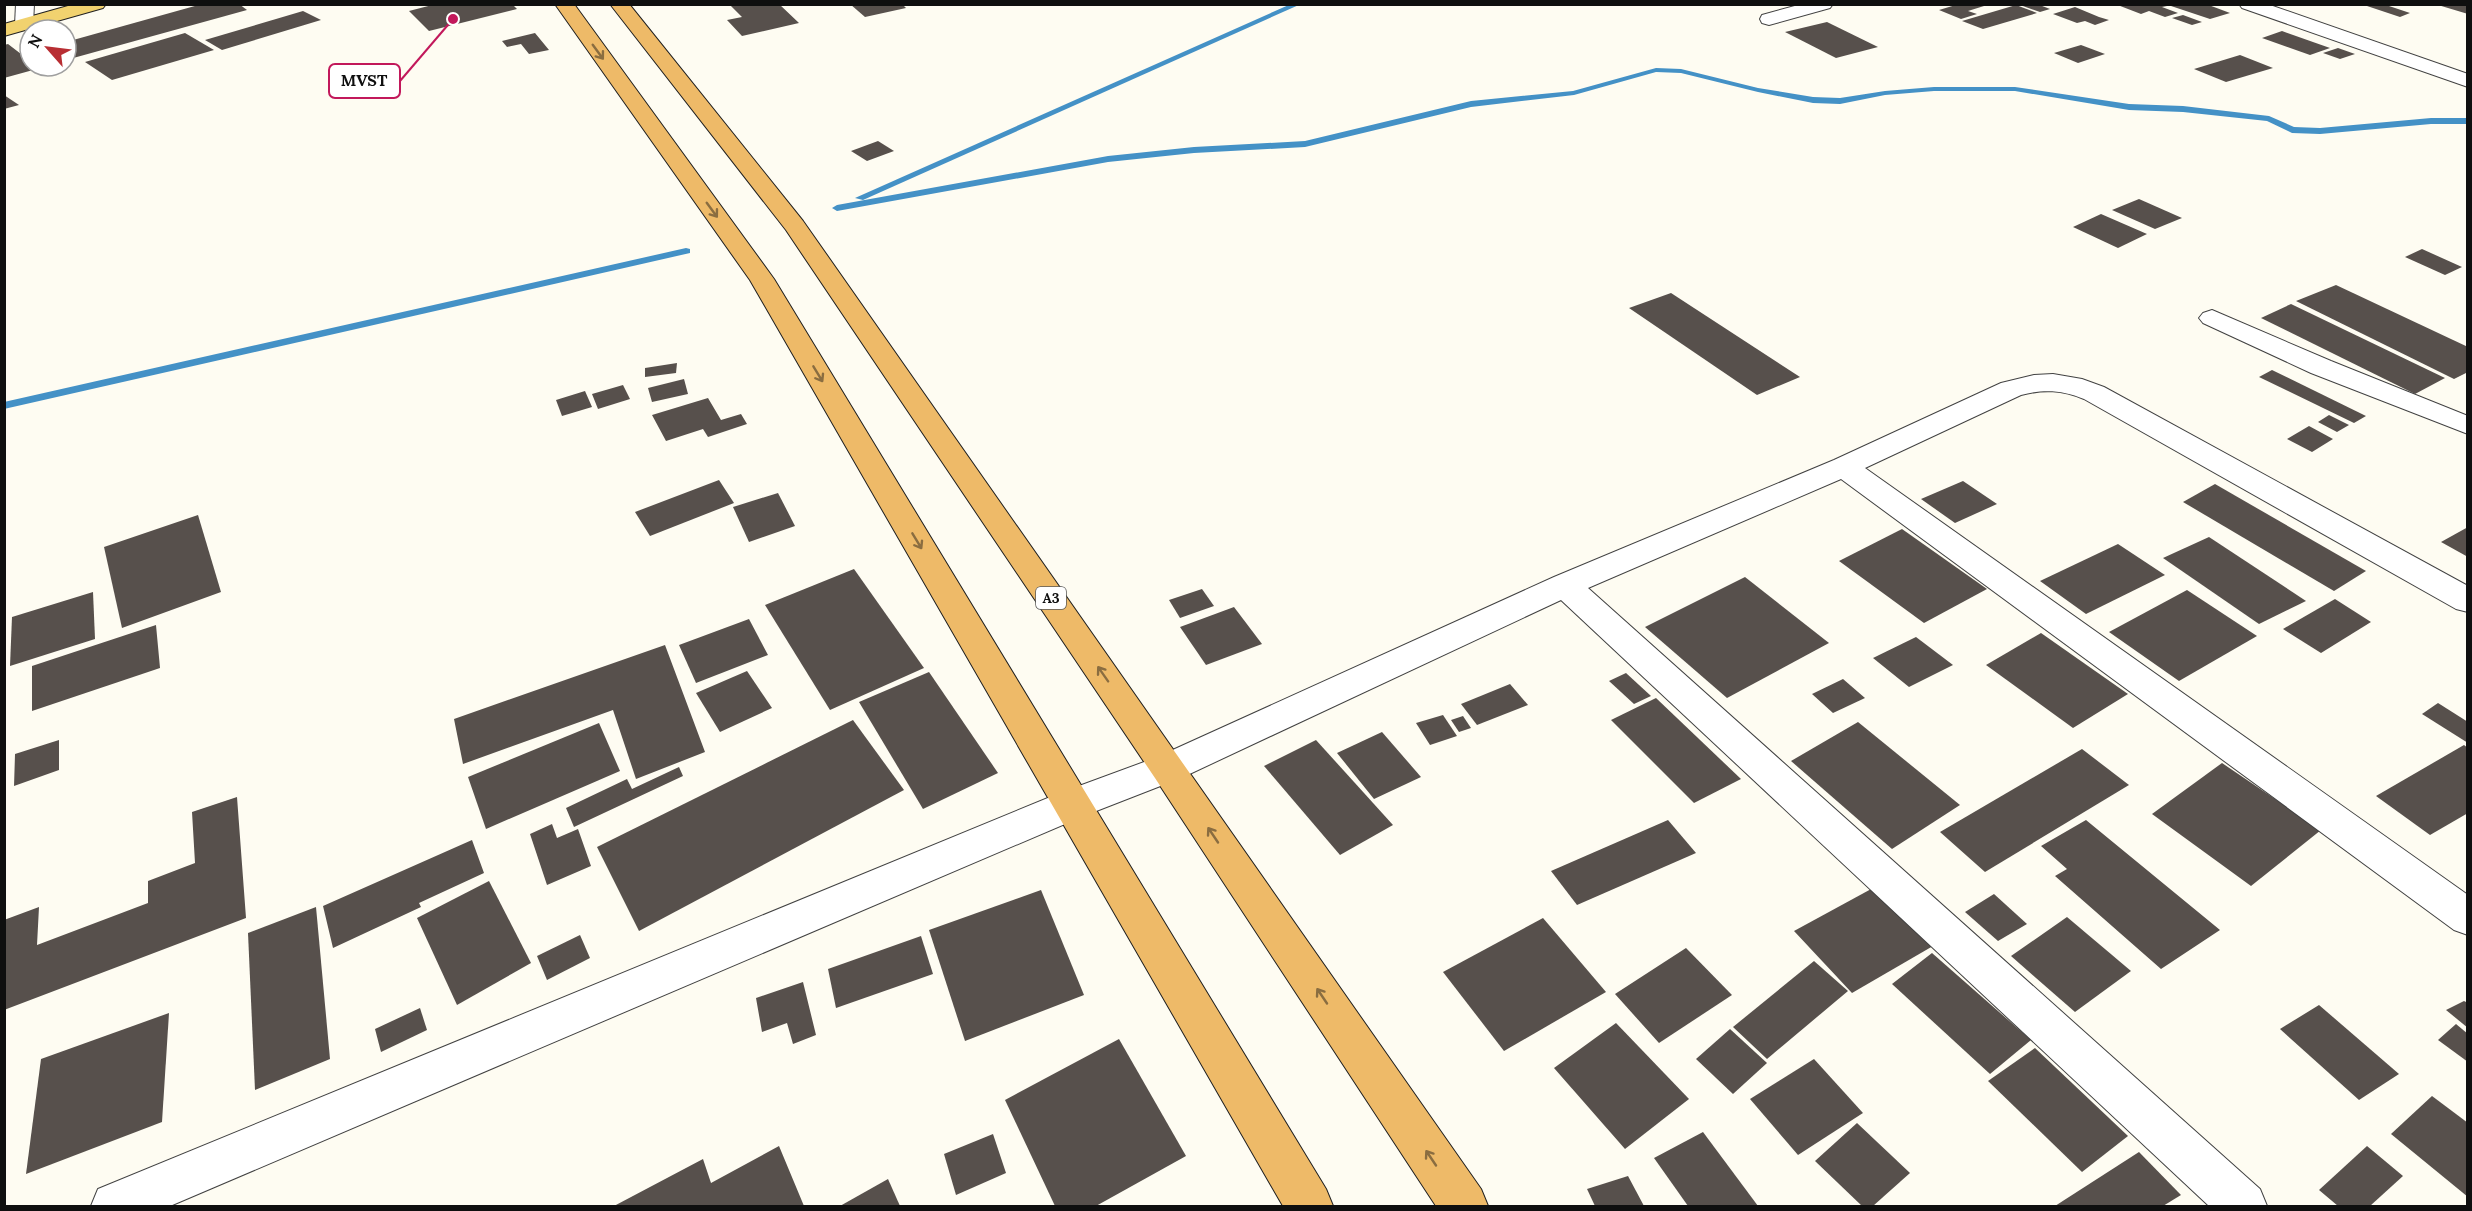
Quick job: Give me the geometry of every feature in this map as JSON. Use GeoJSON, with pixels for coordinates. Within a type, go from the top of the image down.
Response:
{"type":"FeatureCollection","features":[{"type":"Feature","properties":{"kind":"highway"},"geometry":{"type":"LineString","coordinates":[[564,4],[762,279],[1309,1206]]}},
{"type":"Feature","properties":{"kind":"highway","name":"A3"},"geometry":{"type":"LineString","coordinates":[[619,4],[795,226],[1168,768],[1464,1206]]}},
{"type":"Feature","properties":{"kind":"main road"},"geometry":{"type":"LineString","coordinates":[[48,18],[97,4]]}},
{"type":"Feature","properties":{"kind":"street"},"geometry":{"type":"LineString","coordinates":[[1770,19],[1824,4]]}},
{"type":"Feature","properties":{"kind":"street"},"geometry":{"type":"LineString","coordinates":[[2248,4],[2468,81]]}},
{"type":"Feature","properties":{"kind":"street"},"geometry":{"type":"LineString","coordinates":[[2212,318],[2321,367],[2468,426]]}},
{"type":"Feature","properties":{"kind":"street"},"geometry":{"type":"LineString","coordinates":[[115,1206],[1073,804],[1168,768],[1565,585],[1844,468],[2012,389],[2049,380],[2070,383],[2094,393],[2468,601]]}},
{"type":"Feature","properties":{"kind":"street"},"geometry":{"type":"LineString","coordinates":[[1844,468],[2468,918]]}},
{"type":"Feature","properties":{"kind":"street"},"geometry":{"type":"LineString","coordinates":[[1565,585],[2243,1206]]}},
{"type":"Feature","properties":{"kind":"building"},"geometry":{"type":"Polygon","coordinates":[[[202,4],[239,4],[247,10],[78,57],[78,39],[202,4]]]}},
{"type":"Feature","properties":{"kind":"building"},"geometry":{"type":"Polygon","coordinates":[[[436,4],[512,4],[517,9],[429,31],[409,11],[436,4]]]}},
{"type":"Feature","properties":{"kind":"building"},"geometry":{"type":"Polygon","coordinates":[[[729,4],[779,4],[799,23],[742,36],[727,20],[742,17],[729,4]]]}},
{"type":"Feature","properties":{"kind":"building"},"geometry":{"type":"Polygon","coordinates":[[[850,4],[902,4],[906,8],[865,17],[850,4]]]}},
{"type":"Feature","properties":{"kind":"building"},"geometry":{"type":"Polygon","coordinates":[[[1959,4],[1984,6],[1968,11],[1977,14],[1961,19],[1939,10],[1959,4]]]}},
{"type":"Feature","properties":{"kind":"building"},"geometry":{"type":"Polygon","coordinates":[[[2037,4],[2050,9],[2040,12],[2020,5],[2037,4]]]}},
{"type":"Feature","properties":{"kind":"building"},"geometry":{"type":"Polygon","coordinates":[[[2115,4],[2162,4],[2167,6],[2162,7],[2178,13],[2165,17],[2149,11],[2141,14],[2115,4]]]}},
{"type":"Feature","properties":{"kind":"building"},"geometry":{"type":"Polygon","coordinates":[[[2206,4],[2230,13],[2210,19],[2168,5],[2206,4]]]}},
{"type":"Feature","properties":{"kind":"building"},"geometry":{"type":"Polygon","coordinates":[[[2383,4],[2410,13],[2400,17],[2367,6],[2383,4]]]}},
{"type":"Feature","properties":{"kind":"building"},"geometry":{"type":"Polygon","coordinates":[[[2468,4],[2468,14],[2438,5],[2468,4]]]}},
{"type":"Feature","properties":{"kind":"building"},"geometry":{"type":"Polygon","coordinates":[[[2016,5],[2037,13],[1983,29],[1962,21],[2016,5]]]}},
{"type":"Feature","properties":{"kind":"building"},"geometry":{"type":"Polygon","coordinates":[[[2075,7],[2109,20],[2095,25],[2085,21],[2077,23],[2053,14],[2075,7]]]}},
{"type":"Feature","properties":{"kind":"building"},"geometry":{"type":"Polygon","coordinates":[[[303,11],[321,20],[222,50],[205,40],[303,11]]]}},
{"type":"Feature","properties":{"kind":"building"},"geometry":{"type":"Polygon","coordinates":[[[2183,15],[2202,22],[2192,25],[2172,18],[2183,15]]]}},
{"type":"Feature","properties":{"kind":"building"},"geometry":{"type":"Polygon","coordinates":[[[1827,22],[1878,47],[1836,58],[1785,32],[1827,22]]]}},
{"type":"Feature","properties":{"kind":"building"},"geometry":{"type":"Polygon","coordinates":[[[2282,31],[2330,48],[2310,55],[2262,38],[2282,31]]]}},
{"type":"Feature","properties":{"kind":"building"},"geometry":{"type":"Polygon","coordinates":[[[185,33],[214,50],[112,80],[85,62],[185,33]]]}},
{"type":"Feature","properties":{"kind":"building"},"geometry":{"type":"Polygon","coordinates":[[[535,33],[549,50],[529,54],[521,44],[507,47],[502,41],[535,33]]]}},
{"type":"Feature","properties":{"kind":"building"},"geometry":{"type":"Polygon","coordinates":[[[8,44],[18,52],[18,74],[4,78],[4,45],[8,44]]]}},
{"type":"Feature","properties":{"kind":"building"},"geometry":{"type":"Polygon","coordinates":[[[2081,45],[2105,54],[2078,63],[2054,53],[2081,45]]]}},
{"type":"Feature","properties":{"kind":"building"},"geometry":{"type":"Polygon","coordinates":[[[2338,48],[2355,54],[2340,59],[2323,53],[2338,48]]]}},
{"type":"Feature","properties":{"kind":"building"},"geometry":{"type":"Polygon","coordinates":[[[2240,55],[2273,68],[2226,82],[2194,69],[2240,55]]]}},
{"type":"Feature","properties":{"kind":"building"},"geometry":{"type":"Polygon","coordinates":[[[4,95],[19,105],[4,109],[4,95]]]}},
{"type":"Feature","properties":{"kind":"building"},"geometry":{"type":"Polygon","coordinates":[[[878,141],[894,151],[867,161],[851,151],[878,141]]]}},
{"type":"Feature","properties":{"kind":"building"},"geometry":{"type":"Polygon","coordinates":[[[2139,199],[2182,218],[2155,229],[2112,210],[2139,199]]]}},
{"type":"Feature","properties":{"kind":"building"},"geometry":{"type":"Polygon","coordinates":[[[2101,214],[2147,234],[2118,248],[2073,227],[2101,214]]]}},
{"type":"Feature","properties":{"kind":"building"},"geometry":{"type":"Polygon","coordinates":[[[2422,249],[2462,267],[2445,275],[2405,257],[2422,249]]]}},
{"type":"Feature","properties":{"kind":"building"},"geometry":{"type":"Polygon","coordinates":[[[2336,285],[2468,347],[2468,372],[2454,379],[2296,301],[2336,285]]]}},
{"type":"Feature","properties":{"kind":"building"},"geometry":{"type":"Polygon","coordinates":[[[1671,293],[1800,377],[1757,395],[1629,308],[1671,293]]]}},
{"type":"Feature","properties":{"kind":"building"},"geometry":{"type":"Polygon","coordinates":[[[2291,304],[2445,378],[2415,394],[2261,318],[2291,304]]]}},
{"type":"Feature","properties":{"kind":"building"},"geometry":{"type":"Polygon","coordinates":[[[677,363],[676,373],[645,377],[645,368],[677,363]]]}},
{"type":"Feature","properties":{"kind":"building"},"geometry":{"type":"Polygon","coordinates":[[[2272,370],[2366,416],[2354,423],[2259,377],[2272,370]]]}},
{"type":"Feature","properties":{"kind":"building"},"geometry":{"type":"Polygon","coordinates":[[[684,379],[688,394],[652,402],[648,388],[684,379]]]}},
{"type":"Feature","properties":{"kind":"building"},"geometry":{"type":"Polygon","coordinates":[[[623,385],[630,399],[598,409],[592,394],[623,385]]]}},
{"type":"Feature","properties":{"kind":"building"},"geometry":{"type":"Polygon","coordinates":[[[585,391],[592,407],[562,416],[556,400],[585,391]]]}},
{"type":"Feature","properties":{"kind":"building"},"geometry":{"type":"Polygon","coordinates":[[[708,398],[721,420],[741,414],[747,424],[708,437],[703,429],[666,441],[652,415],[708,398]]]}},
{"type":"Feature","properties":{"kind":"building"},"geometry":{"type":"Polygon","coordinates":[[[2329,415],[2349,425],[2337,432],[2318,422],[2329,415]]]}},
{"type":"Feature","properties":{"kind":"building"},"geometry":{"type":"Polygon","coordinates":[[[2309,426],[2333,439],[2312,452],[2287,439],[2309,426]]]}},
{"type":"Feature","properties":{"kind":"building"},"geometry":{"type":"Polygon","coordinates":[[[719,480],[734,503],[650,536],[635,512],[719,480]]]}},
{"type":"Feature","properties":{"kind":"building"},"geometry":{"type":"Polygon","coordinates":[[[1963,481],[1997,504],[1955,523],[1921,499],[1963,481]]]}},
{"type":"Feature","properties":{"kind":"building"},"geometry":{"type":"Polygon","coordinates":[[[2215,484],[2366,571],[2334,591],[2183,502],[2215,484]]]}},
{"type":"Feature","properties":{"kind":"building"},"geometry":{"type":"Polygon","coordinates":[[[778,493],[795,526],[749,542],[733,507],[778,493]]]}},
{"type":"Feature","properties":{"kind":"building"},"geometry":{"type":"Polygon","coordinates":[[[198,515],[221,592],[122,628],[104,547],[198,515]]]}},
{"type":"Feature","properties":{"kind":"building"},"geometry":{"type":"Polygon","coordinates":[[[2468,527],[2468,557],[2441,542],[2468,527]]]}},
{"type":"Feature","properties":{"kind":"building"},"geometry":{"type":"Polygon","coordinates":[[[1902,529],[1987,589],[1924,623],[1839,561],[1902,529]]]}},
{"type":"Feature","properties":{"kind":"building"},"geometry":{"type":"Polygon","coordinates":[[[2209,537],[2306,601],[2259,624],[2163,558],[2209,537]]]}},
{"type":"Feature","properties":{"kind":"building"},"geometry":{"type":"Polygon","coordinates":[[[2118,544],[2165,575],[2086,614],[2040,581],[2118,544]]]}},
{"type":"Feature","properties":{"kind":"building"},"geometry":{"type":"Polygon","coordinates":[[[854,569],[924,668],[830,710],[765,605],[854,569]]]}},
{"type":"Feature","properties":{"kind":"building"},"geometry":{"type":"Polygon","coordinates":[[[1745,577],[1829,643],[1727,698],[1645,627],[1745,577]]]}},
{"type":"Feature","properties":{"kind":"building"},"geometry":{"type":"Polygon","coordinates":[[[1202,589],[1214,606],[1180,618],[1169,600],[1202,589]]]}},
{"type":"Feature","properties":{"kind":"building"},"geometry":{"type":"Polygon","coordinates":[[[2187,590],[2257,636],[2179,681],[2109,632],[2187,590]]]}},
{"type":"Feature","properties":{"kind":"building"},"geometry":{"type":"Polygon","coordinates":[[[93,592],[95,639],[10,666],[12,617],[93,592]]]}},
{"type":"Feature","properties":{"kind":"building"},"geometry":{"type":"Polygon","coordinates":[[[2335,599],[2371,622],[2321,653],[2283,629],[2335,599]]]}},
{"type":"Feature","properties":{"kind":"building"},"geometry":{"type":"Polygon","coordinates":[[[1234,607],[1262,644],[1206,665],[1180,627],[1234,607]]]}},
{"type":"Feature","properties":{"kind":"building"},"geometry":{"type":"Polygon","coordinates":[[[749,619],[768,655],[696,683],[679,645],[749,619]]]}},
{"type":"Feature","properties":{"kind":"building"},"geometry":{"type":"Polygon","coordinates":[[[156,625],[160,668],[32,711],[32,666],[156,625]]]}},
{"type":"Feature","properties":{"kind":"building"},"geometry":{"type":"Polygon","coordinates":[[[2041,633],[2128,694],[2073,728],[1986,665],[2041,633]]]}},
{"type":"Feature","properties":{"kind":"building"},"geometry":{"type":"Polygon","coordinates":[[[1916,637],[1953,665],[1909,687],[1873,658],[1916,637]]]}},
{"type":"Feature","properties":{"kind":"building"},"geometry":{"type":"Polygon","coordinates":[[[665,645],[705,752],[636,779],[613,710],[463,764],[454,719],[665,645]]]}},
{"type":"Feature","properties":{"kind":"building"},"geometry":{"type":"Polygon","coordinates":[[[747,671],[772,708],[720,732],[696,693],[747,671]]]}},
{"type":"Feature","properties":{"kind":"building"},"geometry":{"type":"Polygon","coordinates":[[[929,672],[998,773],[923,809],[859,702],[929,672]]]}},
{"type":"Feature","properties":{"kind":"building"},"geometry":{"type":"Polygon","coordinates":[[[1626,673],[1651,696],[1634,704],[1609,681],[1626,673]]]}},
{"type":"Feature","properties":{"kind":"building"},"geometry":{"type":"Polygon","coordinates":[[[1843,679],[1865,698],[1833,713],[1812,694],[1843,679]]]}},
{"type":"Feature","properties":{"kind":"building"},"geometry":{"type":"Polygon","coordinates":[[[1510,684],[1528,705],[1477,725],[1461,704],[1510,684]]]}},
{"type":"Feature","properties":{"kind":"building"},"geometry":{"type":"Polygon","coordinates":[[[1656,698],[1741,779],[1694,803],[1611,720],[1656,698]]]}},
{"type":"Feature","properties":{"kind":"building"},"geometry":{"type":"Polygon","coordinates":[[[2438,703],[2468,722],[2468,743],[2422,714],[2438,703]]]}},
{"type":"Feature","properties":{"kind":"building"},"geometry":{"type":"Polygon","coordinates":[[[1443,715],[1457,736],[1430,745],[1416,723],[1443,715]]]}},
{"type":"Feature","properties":{"kind":"building"},"geometry":{"type":"Polygon","coordinates":[[[1463,716],[1471,728],[1459,732],[1451,720],[1463,716]]]}},
{"type":"Feature","properties":{"kind":"building"},"geometry":{"type":"Polygon","coordinates":[[[853,720],[904,790],[639,931],[597,847],[853,720]]]}},
{"type":"Feature","properties":{"kind":"building"},"geometry":{"type":"Polygon","coordinates":[[[1858,722],[1960,805],[1892,849],[1791,761],[1858,722]]]}},
{"type":"Feature","properties":{"kind":"building"},"geometry":{"type":"Polygon","coordinates":[[[599,723],[620,771],[486,829],[468,777],[599,723]]]}},
{"type":"Feature","properties":{"kind":"building"},"geometry":{"type":"Polygon","coordinates":[[[1382,732],[1421,777],[1374,799],[1337,753],[1382,732]]]}},
{"type":"Feature","properties":{"kind":"building"},"geometry":{"type":"Polygon","coordinates":[[[59,740],[59,770],[14,786],[15,754],[59,740]]]}},
{"type":"Feature","properties":{"kind":"building"},"geometry":{"type":"Polygon","coordinates":[[[1316,740],[1393,825],[1340,855],[1264,766],[1316,740]]]}},
{"type":"Feature","properties":{"kind":"building"},"geometry":{"type":"Polygon","coordinates":[[[2464,745],[2468,748],[2468,813],[2430,835],[2376,796],[2464,745]]]}},
{"type":"Feature","properties":{"kind":"building"},"geometry":{"type":"Polygon","coordinates":[[[2082,749],[2129,785],[1985,872],[1940,832],[2082,749]]]}},
{"type":"Feature","properties":{"kind":"building"},"geometry":{"type":"Polygon","coordinates":[[[2222,763],[2321,830],[2251,886],[2152,814],[2222,763]]]}},
{"type":"Feature","properties":{"kind":"building"},"geometry":{"type":"Polygon","coordinates":[[[679,767],[683,776],[574,827],[566,808],[627,779],[632,789],[679,767]]]}},
{"type":"Feature","properties":{"kind":"building"},"geometry":{"type":"Polygon","coordinates":[[[237,797],[246,918],[4,1010],[4,920],[39,907],[37,945],[148,903],[148,881],[195,863],[192,812],[237,797]]]}},
{"type":"Feature","properties":{"kind":"building"},"geometry":{"type":"Polygon","coordinates":[[[1668,820],[1696,853],[1577,905],[1551,871],[1668,820]]]}},
{"type":"Feature","properties":{"kind":"building"},"geometry":{"type":"Polygon","coordinates":[[[2086,820],[2220,930],[2161,969],[2055,876],[2067,869],[2041,846],[2086,820]]]}},
{"type":"Feature","properties":{"kind":"building"},"geometry":{"type":"Polygon","coordinates":[[[552,824],[557,838],[578,829],[591,866],[547,885],[530,834],[552,824]]]}},
{"type":"Feature","properties":{"kind":"building"},"geometry":{"type":"Polygon","coordinates":[[[472,840],[484,873],[419,903],[421,907],[333,948],[323,906],[472,840]]]}},
{"type":"Feature","properties":{"kind":"building"},"geometry":{"type":"Polygon","coordinates":[[[489,881],[531,963],[457,1005],[417,918],[489,881]]]}},
{"type":"Feature","properties":{"kind":"building"},"geometry":{"type":"Polygon","coordinates":[[[1873,888],[1933,946],[1852,993],[1794,931],[1873,888]]]}},
{"type":"Feature","properties":{"kind":"building"},"geometry":{"type":"Polygon","coordinates":[[[1041,890],[1084,995],[965,1041],[929,930],[1041,890]]]}},
{"type":"Feature","properties":{"kind":"building"},"geometry":{"type":"Polygon","coordinates":[[[1994,894],[2027,924],[1998,941],[1965,912],[1994,894]]]}},
{"type":"Feature","properties":{"kind":"building"},"geometry":{"type":"Polygon","coordinates":[[[316,907],[330,1059],[255,1090],[248,933],[316,907]]]}},
{"type":"Feature","properties":{"kind":"building"},"geometry":{"type":"Polygon","coordinates":[[[2067,917],[2131,971],[2075,1012],[2011,956],[2067,917]]]}},
{"type":"Feature","properties":{"kind":"building"},"geometry":{"type":"Polygon","coordinates":[[[1543,918],[1606,992],[1504,1051],[1443,972],[1543,918]]]}},
{"type":"Feature","properties":{"kind":"building"},"geometry":{"type":"Polygon","coordinates":[[[580,935],[590,958],[547,980],[537,956],[580,935]]]}},
{"type":"Feature","properties":{"kind":"building"},"geometry":{"type":"Polygon","coordinates":[[[921,936],[933,974],[836,1008],[828,969],[921,936]]]}},
{"type":"Feature","properties":{"kind":"building"},"geometry":{"type":"Polygon","coordinates":[[[1686,948],[1732,995],[1659,1043],[1615,994],[1686,948]]]}},
{"type":"Feature","properties":{"kind":"building"},"geometry":{"type":"Polygon","coordinates":[[[1932,953],[2031,1040],[1990,1074],[1892,984],[1932,953]]]}},
{"type":"Feature","properties":{"kind":"building"},"geometry":{"type":"Polygon","coordinates":[[[1814,961],[1848,991],[1767,1059],[1733,1027],[1814,961]]]}},
{"type":"Feature","properties":{"kind":"building"},"geometry":{"type":"Polygon","coordinates":[[[803,982],[816,1035],[793,1044],[787,1023],[762,1032],[756,998],[803,982]]]}},
{"type":"Feature","properties":{"kind":"building"},"geometry":{"type":"Polygon","coordinates":[[[2464,1001],[2468,1003],[2468,1028],[2446,1010],[2464,1001]]]}},
{"type":"Feature","properties":{"kind":"building"},"geometry":{"type":"Polygon","coordinates":[[[2319,1005],[2399,1074],[2359,1100],[2280,1029],[2319,1005]]]}},
{"type":"Feature","properties":{"kind":"building"},"geometry":{"type":"Polygon","coordinates":[[[420,1008],[427,1030],[381,1052],[375,1029],[420,1008]]]}},
{"type":"Feature","properties":{"kind":"building"},"geometry":{"type":"Polygon","coordinates":[[[169,1013],[162,1122],[26,1174],[41,1059],[169,1013]]]}},
{"type":"Feature","properties":{"kind":"building"},"geometry":{"type":"Polygon","coordinates":[[[1616,1023],[1689,1099],[1625,1149],[1554,1068],[1616,1023]]]}},
{"type":"Feature","properties":{"kind":"building"},"geometry":{"type":"Polygon","coordinates":[[[2456,1024],[2468,1034],[2468,1062],[2438,1040],[2456,1024]]]}},
{"type":"Feature","properties":{"kind":"building"},"geometry":{"type":"Polygon","coordinates":[[[1730,1029],[1767,1063],[1733,1094],[1696,1059],[1730,1029]]]}},
{"type":"Feature","properties":{"kind":"building"},"geometry":{"type":"Polygon","coordinates":[[[1119,1039],[1186,1156],[1096,1206],[1055,1206],[1005,1100],[1119,1039]]]}},
{"type":"Feature","properties":{"kind":"building"},"geometry":{"type":"Polygon","coordinates":[[[2035,1048],[2128,1136],[2082,1172],[1988,1081],[2035,1048]]]}},
{"type":"Feature","properties":{"kind":"building"},"geometry":{"type":"Polygon","coordinates":[[[1814,1059],[1863,1113],[1798,1155],[1750,1099],[1814,1059]]]}},
{"type":"Feature","properties":{"kind":"building"},"geometry":{"type":"Polygon","coordinates":[[[2432,1096],[2468,1123],[2468,1197],[2391,1134],[2432,1096]]]}},
{"type":"Feature","properties":{"kind":"building"},"geometry":{"type":"Polygon","coordinates":[[[1857,1123],[1910,1173],[1873,1206],[1862,1206],[1815,1161],[1857,1123]]]}},
{"type":"Feature","properties":{"kind":"building"},"geometry":{"type":"Polygon","coordinates":[[[1703,1132],[1758,1206],[1688,1206],[1654,1158],[1703,1132]]]}},
{"type":"Feature","properties":{"kind":"building"},"geometry":{"type":"Polygon","coordinates":[[[993,1134],[1006,1173],[956,1195],[944,1154],[993,1134]]]}},
{"type":"Feature","properties":{"kind":"building"},"geometry":{"type":"Polygon","coordinates":[[[779,1146],[804,1206],[614,1206],[703,1159],[711,1183],[779,1146]]]}},
{"type":"Feature","properties":{"kind":"building"},"geometry":{"type":"Polygon","coordinates":[[[2367,1146],[2403,1176],[2370,1206],[2338,1206],[2319,1190],[2367,1146]]]}},
{"type":"Feature","properties":{"kind":"building"},"geometry":{"type":"Polygon","coordinates":[[[2139,1152],[2181,1195],[2163,1206],[2055,1206],[2139,1152]]]}},
{"type":"Feature","properties":{"kind":"building"},"geometry":{"type":"Polygon","coordinates":[[[1628,1176],[1644,1206],[1595,1206],[1587,1189],[1628,1176]]]}},
{"type":"Feature","properties":{"kind":"building"},"geometry":{"type":"Polygon","coordinates":[[[888,1179],[900,1206],[840,1206],[888,1179]]]}},
{"type":"Feature","properties":{"kind":"waterway"},"geometry":{"type":"LineString","coordinates":[[860,198],[1298,4]]}},
{"type":"Feature","properties":{"kind":"waterway"},"geometry":{"type":"LineString","coordinates":[[837,208],[1108,159],[1194,150],[1305,144],[1471,104],[1574,93],[1656,70],[1681,71],[1758,90],[1813,100],[1840,101],[1885,93],[1934,89],[2015,89],[2129,107],[2183,109],[2269,119],[2292,130],[2320,131],[2431,121],[2468,121]]}},
{"type":"Feature","properties":{"kind":"waterway"},"geometry":{"type":"LineString","coordinates":[[4,406],[686,251]]}},
{"type":"Feature","properties":{"kind":"place","name":"MVST"},"geometry":{"type":"Point","coordinates":[453,19]}}]}
